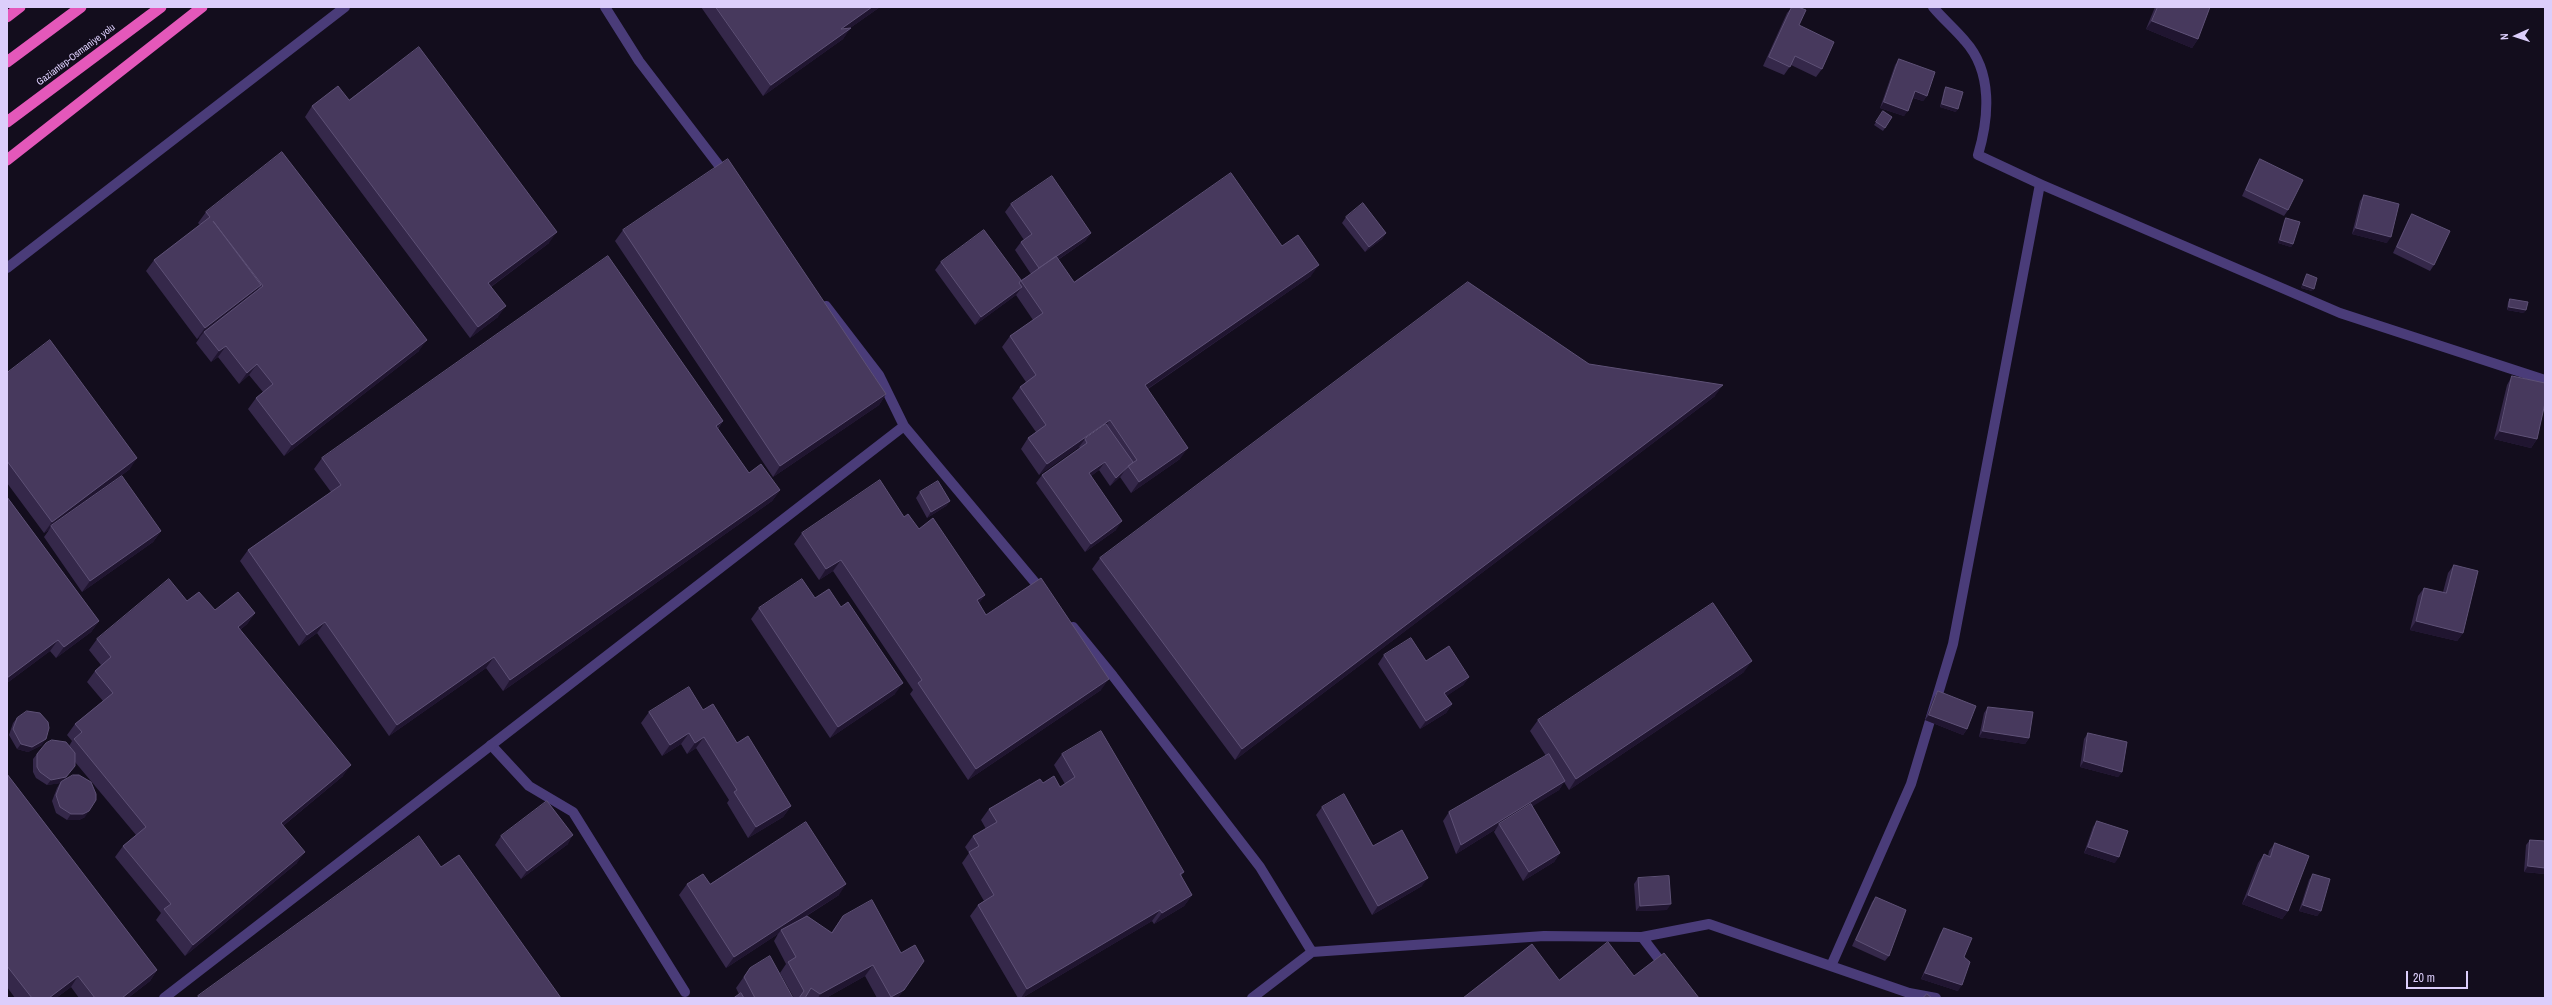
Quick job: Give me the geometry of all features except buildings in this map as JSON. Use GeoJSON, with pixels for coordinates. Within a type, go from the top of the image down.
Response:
{"type":"FeatureCollection","features":[{"type":"Feature","properties":{"kind":"highway"},"geometry":{"type":"LineString","coordinates":[[7,17],[20,7]]}},
{"type":"Feature","properties":{"kind":"highway"},"geometry":{"type":"LineString","coordinates":[[7,62],[80,7]]}},
{"type":"Feature","properties":{"kind":"highway","name":"Gaziantep-Osmaniye yolu"},"geometry":{"type":"LineString","coordinates":[[7,122],[161,7]]}},
{"type":"Feature","properties":{"kind":"highway"},"geometry":{"type":"LineString","coordinates":[[7,160],[202,7]]}},
{"type":"Feature","properties":{"kind":"street"},"geometry":{"type":"LineString","coordinates":[[7,268],[345,7]]}},
{"type":"Feature","properties":{"kind":"street"},"geometry":{"type":"LineString","coordinates":[[605,7],[639,61],[735,186]]}},
{"type":"Feature","properties":{"kind":"street"},"geometry":{"type":"LineString","coordinates":[[1933,7],[1966,41],[1978,60],[1985,82],[1988,111],[1978,155],[2040,184],[2340,313],[2545,380]]}},
{"type":"Feature","properties":{"kind":"street"},"geometry":{"type":"LineString","coordinates":[[1831,966],[1911,784],[1953,644],[2040,184]]}},
{"type":"Feature","properties":{"kind":"street"},"geometry":{"type":"LineString","coordinates":[[821,300],[879,375],[904,426],[1052,602]]}},
{"type":"Feature","properties":{"kind":"street"},"geometry":{"type":"LineString","coordinates":[[164,998],[904,426]]}},
{"type":"Feature","properties":{"kind":"street"},"geometry":{"type":"LineString","coordinates":[[1067,621],[1118,682],[1260,867],[1312,952]]}},
{"type":"Feature","properties":{"kind":"street"},"geometry":{"type":"LineString","coordinates":[[491,745],[529,786],[573,812],[685,992]]}},
{"type":"Feature","properties":{"kind":"street"},"geometry":{"type":"LineString","coordinates":[[1252,998],[1312,952],[1544,936],[1642,938],[1709,924],[1908,993],[1936,998]]}},
{"type":"Feature","properties":{"kind":"street"},"geometry":{"type":"LineString","coordinates":[[1642,938],[1670,974]]}}]}
